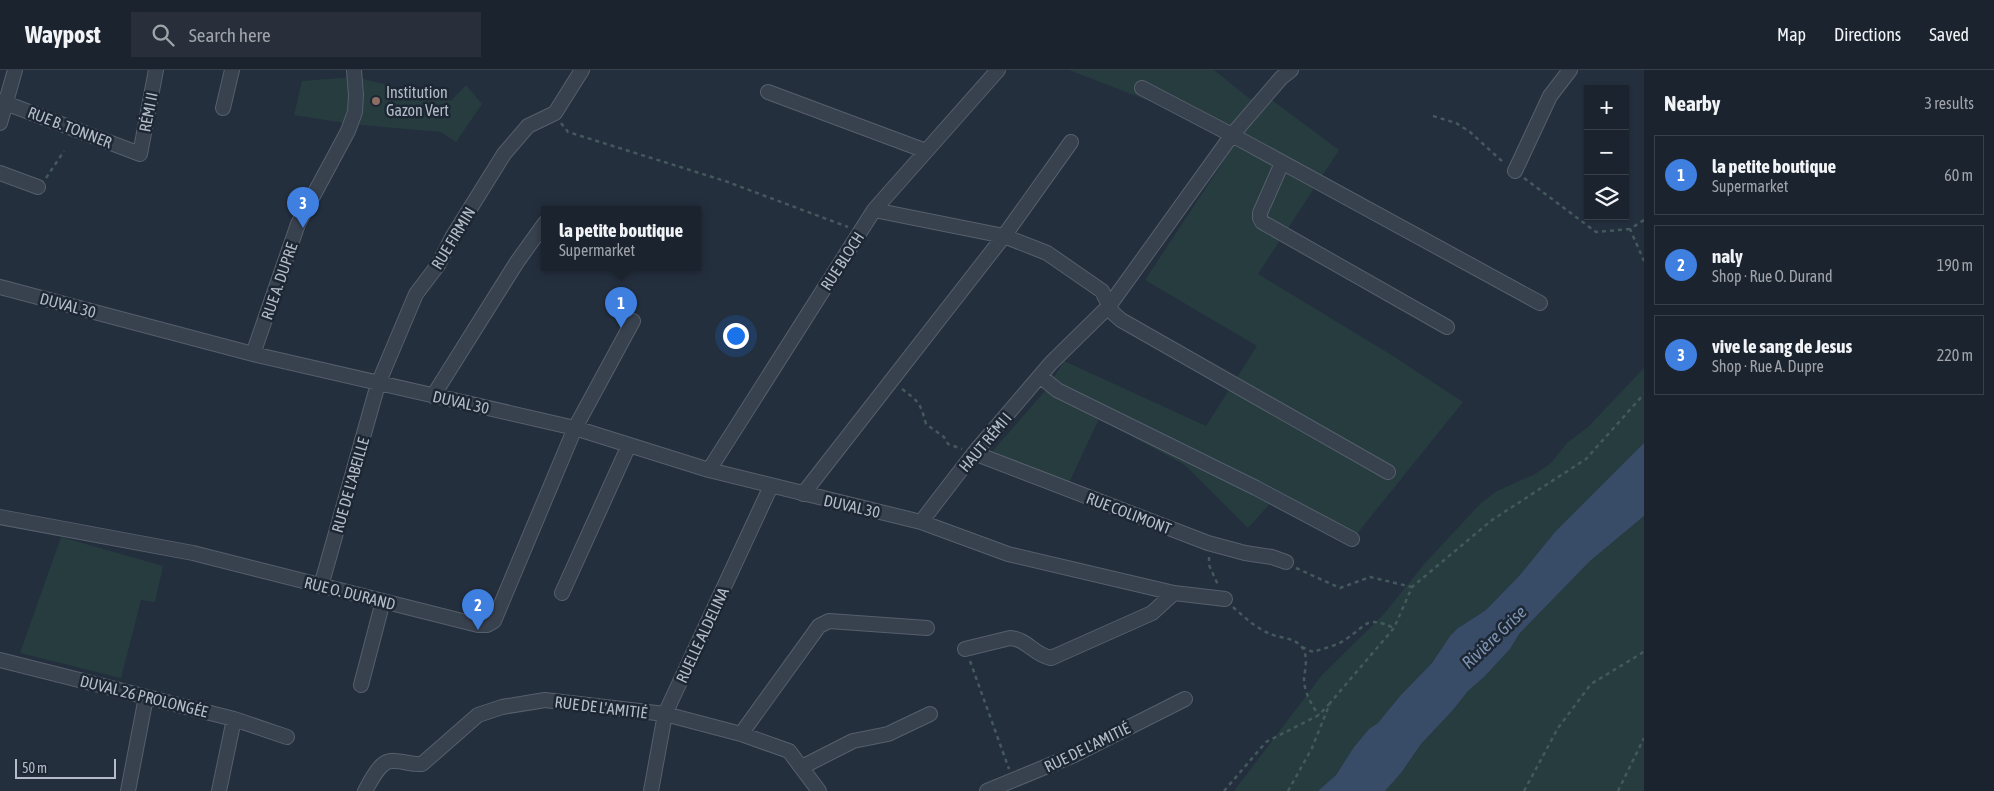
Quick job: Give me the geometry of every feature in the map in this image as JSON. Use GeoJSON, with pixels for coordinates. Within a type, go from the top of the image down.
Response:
{"type":"FeatureCollection","features":[{"type":"Feature","properties":{"kind":"street"},"geometry":{"type":"LineString","coordinates":[[0,123],[3,101],[14,70]]}},
{"type":"Feature","properties":{"kind":"street","name":"RÉMI II"},"geometry":{"type":"LineString","coordinates":[[140,154],[156,70]]}},
{"type":"Feature","properties":{"kind":"street"},"geometry":{"type":"LineString","coordinates":[[223,108],[232,70]]}},
{"type":"Feature","properties":{"kind":"street","name":"RUE A. DUPRE"},"geometry":{"type":"LineString","coordinates":[[253,354],[298,224],[348,131],[355,112],[354,70]]}},
{"type":"Feature","properties":{"kind":"street"},"geometry":{"type":"LineString","coordinates":[[555,113],[582,70]]}},
{"type":"Feature","properties":{"kind":"street","name":"RUE BLOCH"},"geometry":{"type":"LineString","coordinates":[[708,470],[874,210],[998,70]]}},
{"type":"Feature","properties":{"kind":"street","name":"HAUT RÉMI I"},"geometry":{"type":"LineString","coordinates":[[921,522],[974,453],[1051,363],[1109,306],[1232,135],[1281,78],[1292,70]]}},
{"type":"Feature","properties":{"kind":"street"},"geometry":{"type":"LineString","coordinates":[[1515,171],[1550,96],[1570,70]]}},
{"type":"Feature","properties":{"kind":"street"},"geometry":{"type":"LineString","coordinates":[[1142,88],[1540,303]]}},
{"type":"Feature","properties":{"kind":"street"},"geometry":{"type":"LineString","coordinates":[[768,92],[926,151]]}},
{"type":"Feature","properties":{"kind":"street","name":"RUE B. TONNER"},"geometry":{"type":"LineString","coordinates":[[3,101],[140,154]]}},
{"type":"Feature","properties":{"kind":"street","name":"RUE FIRMIN"},"geometry":{"type":"LineString","coordinates":[[378,384],[416,294],[438,266],[453,236],[504,154],[528,126],[555,113]]}},
{"type":"Feature","properties":{"kind":"street"},"geometry":{"type":"LineString","coordinates":[[803,494],[1004,236],[1072,142]]}},
{"type":"Feature","properties":{"kind":"street"},"geometry":{"type":"LineString","coordinates":[[1282,163],[1260,213],[1262,222],[1447,327]]}},
{"type":"Feature","properties":{"kind":"street"},"geometry":{"type":"LineString","coordinates":[[0,172],[38,187]]}},
{"type":"Feature","properties":{"kind":"street"},"geometry":{"type":"LineString","coordinates":[[874,210],[1004,236],[1046,253],[1102,290],[1113,313],[1121,320],[1388,472]]}},
{"type":"Feature","properties":{"kind":"street"},"geometry":{"type":"LineString","coordinates":[[433,396],[541,229]]}},
{"type":"Feature","properties":{"kind":"street","name":"DUVAL 30"},"geometry":{"type":"LineString","coordinates":[[0,287],[253,354],[575,428],[708,470],[921,522],[1008,554],[1174,593],[1225,599]]}},
{"type":"Feature","properties":{"kind":"street"},"geometry":{"type":"LineString","coordinates":[[575,428],[633,322]]}},
{"type":"Feature","properties":{"kind":"street"},"geometry":{"type":"LineString","coordinates":[[1040,376],[1057,390],[1256,488],[1352,539]]}},
{"type":"Feature","properties":{"kind":"street","name":"RUE DE L'ABEILLE"},"geometry":{"type":"LineString","coordinates":[[321,586],[378,384]]}},
{"type":"Feature","properties":{"kind":"street","name":"RUE O. DURAND"},"geometry":{"type":"LineString","coordinates":[[0,517],[193,553],[478,625],[487,625],[494,621],[575,428]]}},
{"type":"Feature","properties":{"kind":"street"},"geometry":{"type":"LineString","coordinates":[[562,593],[629,445]]}},
{"type":"Feature","properties":{"kind":"street","name":"RUE COLIMONT"},"geometry":{"type":"LineString","coordinates":[[974,453],[1208,543],[1245,553],[1272,557],[1286,562]]}},
{"type":"Feature","properties":{"kind":"street","name":"RUELLE ALDELINA"},"geometry":{"type":"LineString","coordinates":[[651,791],[665,714],[771,486]]}},
{"type":"Feature","properties":{"kind":"street"},"geometry":{"type":"LineString","coordinates":[[965,649],[1017,638],[1024,641],[1036,653],[1051,658],[1152,613],[1174,593]]}},
{"type":"Feature","properties":{"kind":"street"},"geometry":{"type":"LineString","coordinates":[[361,685],[383,601]]}},
{"type":"Feature","properties":{"kind":"street"},"geometry":{"type":"LineString","coordinates":[[741,734],[819,626],[825,622],[926,628]]}},
{"type":"Feature","properties":{"kind":"street","name":"DUVAL 26 PROLONGÉE"},"geometry":{"type":"LineString","coordinates":[[0,660],[234,719],[287,737]]}},
{"type":"Feature","properties":{"kind":"street"},"geometry":{"type":"LineString","coordinates":[[128,791],[146,697]]}},
{"type":"Feature","properties":{"kind":"street","name":"RUE DE L'AMITIÉ"},"geometry":{"type":"LineString","coordinates":[[987,791],[1074,755],[1185,699]]}},
{"type":"Feature","properties":{"kind":"street","name":"RUE DE L'AMITIÉ"},"geometry":{"type":"LineString","coordinates":[[365,791],[386,762],[392,760],[422,764],[478,715],[502,707],[545,700],[665,714],[741,734],[789,751],[819,791]]}},
{"type":"Feature","properties":{"kind":"street"},"geometry":{"type":"LineString","coordinates":[[802,767],[853,741],[888,734],[930,714]]}},
{"type":"Feature","properties":{"kind":"street"},"geometry":{"type":"LineString","coordinates":[[219,791],[234,719]]}},
{"type":"Feature","properties":{"kind":"path"},"geometry":{"type":"LineString","coordinates":[[555,113],[568,132],[725,181],[861,232]]}},
{"type":"Feature","properties":{"kind":"path"},"geometry":{"type":"LineString","coordinates":[[1433,116],[1456,123],[1470,132],[1495,157],[1596,232],[1630,228],[1644,220]]}},
{"type":"Feature","properties":{"kind":"path"},"geometry":{"type":"LineString","coordinates":[[38,187],[53,169],[64,151]]}},
{"type":"Feature","properties":{"kind":"path"},"geometry":{"type":"LineString","coordinates":[[1630,228],[1644,261]]}},
{"type":"Feature","properties":{"kind":"path"},"geometry":{"type":"LineString","coordinates":[[893,379],[903,390],[916,398],[922,409],[926,424],[944,437],[948,444],[974,453]]}},
{"type":"Feature","properties":{"kind":"path"},"geometry":{"type":"LineString","coordinates":[[1224,791],[1266,742],[1319,715],[1394,628],[1412,587],[1492,520],[1586,459],[1644,394]]}},
{"type":"Feature","properties":{"kind":"path"},"geometry":{"type":"LineString","coordinates":[[1208,543],[1209,565],[1225,599],[1247,619],[1268,634],[1296,642],[1313,652],[1345,640],[1366,623],[1379,621],[1394,628]]}},
{"type":"Feature","properties":{"kind":"path"},"geometry":{"type":"LineString","coordinates":[[1286,562],[1340,588],[1370,577],[1412,587]]}},
{"type":"Feature","properties":{"kind":"path"},"geometry":{"type":"LineString","coordinates":[[1302,647],[1307,662],[1304,681],[1312,706],[1319,715]]}},
{"type":"Feature","properties":{"kind":"path"},"geometry":{"type":"LineString","coordinates":[[965,649],[1013,781]]}},
{"type":"Feature","properties":{"kind":"path"},"geometry":{"type":"LineString","coordinates":[[1524,791],[1558,728],[1591,684],[1642,653],[1644,649]]}},
{"type":"Feature","properties":{"kind":"path"},"geometry":{"type":"LineString","coordinates":[[1288,791],[1312,748],[1330,703]]}},
{"type":"Feature","properties":{"kind":"path"},"geometry":{"type":"LineString","coordinates":[[1618,791],[1644,738]]}},
{"type":"Feature","properties":{"kind":"green space"},"geometry":{"type":"Polygon","coordinates":[[[1069,70],[1214,70],[1250,99],[1269,98],[1339,150],[1258,274],[1393,356],[1463,402],[1356,535],[1277,496],[1248,528],[1185,465],[1099,419],[1066,489],[989,455],[1046,390],[1064,361],[1206,426],[1257,346],[1145,280],[1240,136],[1069,70]]]}},
{"type":"Feature","properties":{"kind":"green space"},"geometry":{"type":"Polygon","coordinates":[[[355,77],[451,101],[466,85],[482,104],[456,142],[441,132],[351,124],[294,115],[302,81],[355,77]]]}},
{"type":"Feature","properties":{"kind":"green space"},"geometry":{"type":"Polygon","coordinates":[[[1644,368],[1644,443],[1555,532],[1519,576],[1486,610],[1458,628],[1450,636],[1432,663],[1354,747],[1336,775],[1318,791],[1234,791],[1322,675],[1383,615],[1425,563],[1481,503],[1497,491],[1535,474],[1551,463],[1567,443],[1588,427],[1644,368]]]}},
{"type":"Feature","properties":{"kind":"green space"},"geometry":{"type":"Polygon","coordinates":[[[1644,516],[1644,791],[1385,791],[1401,773],[1421,744],[1468,691],[1510,649],[1519,634],[1590,561],[1644,516]]]}},
{"type":"Feature","properties":{"kind":"green space"},"geometry":{"type":"Polygon","coordinates":[[[61,537],[163,566],[155,602],[141,600],[121,678],[20,653],[61,537]]]}},
{"type":"Feature","properties":{"kind":"water","name":"Rivière Grise"},"geometry":{"type":"Polygon","coordinates":[[[1644,443],[1644,516],[1590,561],[1519,634],[1510,649],[1468,691],[1421,744],[1401,773],[1385,791],[1318,791],[1336,775],[1354,747],[1369,729],[1378,723],[1400,696],[1432,663],[1450,636],[1458,628],[1486,610],[1519,576],[1555,532],[1644,443]]]}},
{"type":"Feature","properties":{"kind":"place","name":"Institution Gazon Vert"},"geometry":{"type":"Point","coordinates":[376,101]}},
{"type":"Feature","properties":{"kind":"place","name":"vive le sang de Jesus"},"geometry":{"type":"Point","coordinates":[303,228]}},
{"type":"Feature","properties":{"kind":"place","name":"la petite boutique"},"geometry":{"type":"Point","coordinates":[621,328]}},
{"type":"Feature","properties":{"kind":"place","name":"naly"},"geometry":{"type":"Point","coordinates":[478,630]}}]}
